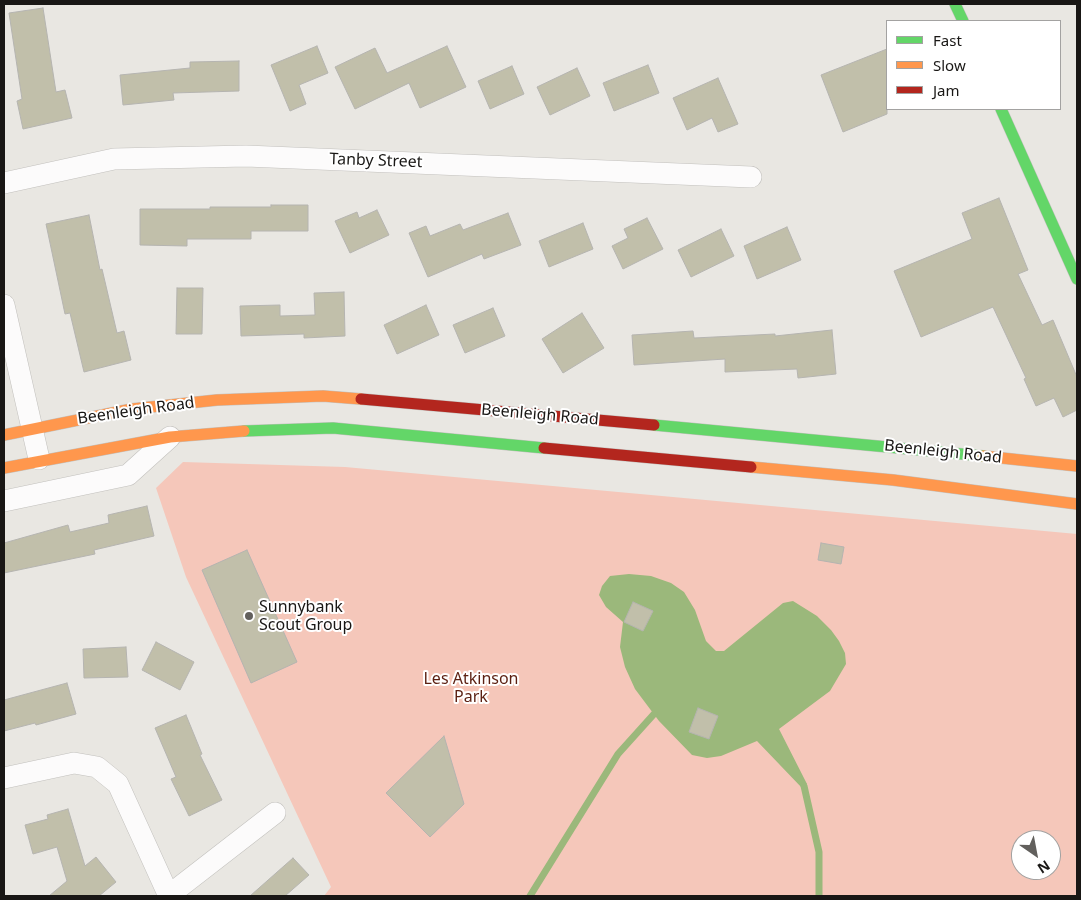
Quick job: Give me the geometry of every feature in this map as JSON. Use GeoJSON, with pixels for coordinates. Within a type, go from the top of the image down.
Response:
{"type":"FeatureCollection","features":[{"type":"Feature","properties":{"kind":"main road"},"geometry":{"type":"LineString","coordinates":[[955,4],[963,20]]}},
{"type":"Feature","properties":{"kind":"main road"},"geometry":{"type":"LineString","coordinates":[[1001,110],[1077,279]]}},
{"type":"Feature","properties":{"kind":"main road","name":"Beenleigh Road"},"geometry":{"type":"LineString","coordinates":[[4,435],[132,409],[217,400],[323,396],[896,447],[1077,466]]}},
{"type":"Feature","properties":{"kind":"main road","name":"Beenleigh Road"},"geometry":{"type":"LineString","coordinates":[[4,468],[170,437],[217,432],[333,428],[893,480],[1077,504]]}},
{"type":"Feature","properties":{"kind":"street","name":"Tanby Street"},"geometry":{"type":"LineString","coordinates":[[4,184],[114,159],[246,156],[751,177]]}},
{"type":"Feature","properties":{"kind":"street"},"geometry":{"type":"LineString","coordinates":[[4,306],[39,460]]}},
{"type":"Feature","properties":{"kind":"street","name":"Beenleigh Road"},"geometry":{"type":"LineString","coordinates":[[4,501],[128,475],[170,437]]}},
{"type":"Feature","properties":{"kind":"street"},"geometry":{"type":"LineString","coordinates":[[4,778],[74,763],[97,767],[118,784],[168,896],[274,813]]}},
{"type":"Feature","properties":{"kind":"green space","name":"Les Atkinson Park"},"geometry":{"type":"Polygon","coordinates":[[[183,462],[345,467],[1077,534],[1077,896],[324,896],[331,887],[186,577],[156,488],[183,462]]]}},
{"type":"Feature","properties":{"kind":"shaded area"},"geometry":{"type":"Polygon","coordinates":[[[629,574],[651,576],[671,583],[684,592],[695,610],[706,641],[716,651],[724,651],[783,603],[793,601],[817,616],[831,630],[845,653],[846,664],[830,691],[779,729],[807,784],[802,788],[757,741],[721,756],[707,758],[692,755],[659,721],[635,689],[625,667],[620,647],[623,622],[606,607],[599,595],[602,586],[610,576],[629,574]]]}},
{"type":"Feature","properties":{"kind":"building"},"geometry":{"type":"Polygon","coordinates":[[[43,8],[56,92],[65,90],[72,118],[23,129],[17,101],[22,99],[9,13],[43,8]]]}},
{"type":"Feature","properties":{"kind":"building"},"geometry":{"type":"Polygon","coordinates":[[[317,46],[328,73],[299,85],[306,104],[290,111],[271,65],[317,46]]]}},
{"type":"Feature","properties":{"kind":"building"},"geometry":{"type":"Polygon","coordinates":[[[447,46],[466,87],[420,108],[409,83],[355,109],[335,67],[375,48],[387,73],[447,46]]]}},
{"type":"Feature","properties":{"kind":"building"},"geometry":{"type":"Polygon","coordinates":[[[886,49],[887,114],[843,132],[821,75],[886,49]]]}},
{"type":"Feature","properties":{"kind":"building"},"geometry":{"type":"Polygon","coordinates":[[[239,61],[239,91],[173,93],[174,100],[123,105],[120,75],[190,68],[190,62],[239,61]]]}},
{"type":"Feature","properties":{"kind":"building"},"geometry":{"type":"Polygon","coordinates":[[[648,65],[659,93],[614,111],[603,83],[648,65]]]}},
{"type":"Feature","properties":{"kind":"building"},"geometry":{"type":"Polygon","coordinates":[[[512,66],[524,94],[490,109],[478,81],[512,66]]]}},
{"type":"Feature","properties":{"kind":"building"},"geometry":{"type":"Polygon","coordinates":[[[577,68],[590,96],[550,115],[537,87],[577,68]]]}},
{"type":"Feature","properties":{"kind":"building"},"geometry":{"type":"Polygon","coordinates":[[[718,78],[738,124],[718,132],[712,118],[687,130],[673,98],[718,78]]]}},
{"type":"Feature","properties":{"kind":"building"},"geometry":{"type":"Polygon","coordinates":[[[999,198],[1028,270],[1018,274],[1042,325],[1053,320],[1077,377],[1077,410],[1063,417],[1054,398],[1036,406],[1024,379],[1026,378],[993,307],[921,337],[894,271],[972,239],[962,213],[999,198]]]}},
{"type":"Feature","properties":{"kind":"building"},"geometry":{"type":"Polygon","coordinates":[[[271,205],[308,205],[308,231],[251,231],[251,239],[187,239],[187,246],[140,245],[140,209],[210,209],[210,207],[271,207],[271,205]]]}},
{"type":"Feature","properties":{"kind":"building"},"geometry":{"type":"Polygon","coordinates":[[[377,210],[389,235],[350,253],[335,221],[357,212],[359,218],[377,210]]]}},
{"type":"Feature","properties":{"kind":"building"},"geometry":{"type":"Polygon","coordinates":[[[508,213],[521,245],[484,259],[482,254],[428,277],[409,233],[426,226],[430,236],[460,224],[463,230],[508,213]]]}},
{"type":"Feature","properties":{"kind":"building"},"geometry":{"type":"Polygon","coordinates":[[[89,215],[100,270],[102,269],[117,333],[124,331],[131,360],[84,372],[70,313],[65,314],[46,224],[89,215]]]}},
{"type":"Feature","properties":{"kind":"building"},"geometry":{"type":"Polygon","coordinates":[[[647,218],[663,249],[623,269],[612,246],[628,238],[624,229],[647,218]]]}},
{"type":"Feature","properties":{"kind":"building"},"geometry":{"type":"Polygon","coordinates":[[[583,223],[593,249],[549,267],[539,241],[583,223]]]}},
{"type":"Feature","properties":{"kind":"building"},"geometry":{"type":"Polygon","coordinates":[[[787,227],[801,260],[757,279],[744,246],[787,227]]]}},
{"type":"Feature","properties":{"kind":"building"},"geometry":{"type":"Polygon","coordinates":[[[721,229],[734,256],[691,277],[678,250],[721,229]]]}},
{"type":"Feature","properties":{"kind":"building"},"geometry":{"type":"Polygon","coordinates":[[[177,288],[203,288],[202,334],[176,334],[177,288]]]}},
{"type":"Feature","properties":{"kind":"building"},"geometry":{"type":"Polygon","coordinates":[[[344,292],[345,336],[304,338],[304,334],[241,336],[240,306],[280,305],[280,316],[315,315],[314,293],[344,292]]]}},
{"type":"Feature","properties":{"kind":"building"},"geometry":{"type":"Polygon","coordinates":[[[426,305],[439,335],[397,354],[384,325],[426,305]]]}},
{"type":"Feature","properties":{"kind":"building"},"geometry":{"type":"Polygon","coordinates":[[[493,308],[505,336],[465,353],[453,325],[493,308]]]}},
{"type":"Feature","properties":{"kind":"building"},"geometry":{"type":"Polygon","coordinates":[[[582,313],[604,348],[563,373],[542,339],[582,313]]]}},
{"type":"Feature","properties":{"kind":"building"},"geometry":{"type":"Polygon","coordinates":[[[832,330],[836,374],[798,378],[797,369],[725,372],[725,359],[634,365],[632,335],[693,331],[694,338],[775,334],[775,336],[832,330]]]}},
{"type":"Feature","properties":{"kind":"building"},"geometry":{"type":"Polygon","coordinates":[[[147,506],[154,536],[94,550],[95,554],[4,573],[4,543],[68,525],[70,532],[109,523],[108,515],[147,506]]]}},
{"type":"Feature","properties":{"kind":"building"},"geometry":{"type":"Polygon","coordinates":[[[821,543],[844,547],[841,564],[818,560],[821,543]]]}},
{"type":"Feature","properties":{"kind":"building","name":"Sunnybank Scout Group"},"geometry":{"type":"Polygon","coordinates":[[[247,550],[297,662],[251,683],[202,570],[247,550]]]}},
{"type":"Feature","properties":{"kind":"building"},"geometry":{"type":"Polygon","coordinates":[[[633,602],[653,611],[643,631],[624,622],[633,602]]]}},
{"type":"Feature","properties":{"kind":"building"},"geometry":{"type":"Polygon","coordinates":[[[156,642],[194,662],[180,690],[142,670],[156,642]]]}},
{"type":"Feature","properties":{"kind":"building"},"geometry":{"type":"Polygon","coordinates":[[[126,647],[128,677],[84,678],[83,649],[126,647]]]}},
{"type":"Feature","properties":{"kind":"building"},"geometry":{"type":"Polygon","coordinates":[[[67,683],[76,714],[36,725],[35,723],[4,731],[4,700],[67,683]]]}},
{"type":"Feature","properties":{"kind":"building"},"geometry":{"type":"Polygon","coordinates":[[[698,708],[718,716],[709,739],[689,732],[698,708]]]}},
{"type":"Feature","properties":{"kind":"building"},"geometry":{"type":"Polygon","coordinates":[[[186,715],[202,754],[200,755],[222,800],[189,816],[171,779],[176,777],[155,728],[186,715]]]}},
{"type":"Feature","properties":{"kind":"building"},"geometry":{"type":"Polygon","coordinates":[[[444,736],[464,804],[430,837],[386,793],[444,736]]]}},
{"type":"Feature","properties":{"kind":"building"},"geometry":{"type":"Polygon","coordinates":[[[68,809],[85,866],[96,857],[116,882],[99,896],[49,896],[67,881],[57,847],[33,854],[25,825],[48,819],[47,815],[68,809]]]}},
{"type":"Feature","properties":{"kind":"building"},"geometry":{"type":"Polygon","coordinates":[[[293,858],[309,875],[285,896],[250,896],[293,858]]]}},
{"type":"Feature","properties":{"kind":"waterway"},"geometry":{"type":"LineString","coordinates":[[530,896],[618,754],[654,714]]}},
{"type":"Feature","properties":{"kind":"waterway"},"geometry":{"type":"LineString","coordinates":[[804,786],[819,852],[819,896]]}},
{"type":"Feature","properties":{"kind":"traffic: fast"},"geometry":{"type":"LineString","coordinates":[[955,4],[963,20]]}},
{"type":"Feature","properties":{"kind":"traffic: fast"},"geometry":{"type":"LineString","coordinates":[[1001,110],[1077,279]]}},
{"type":"Feature","properties":{"kind":"traffic: fast"},"geometry":{"type":"LineString","coordinates":[[654,425],[983,456]]}},
{"type":"Feature","properties":{"kind":"traffic: fast"},"geometry":{"type":"LineString","coordinates":[[244,431],[333,428],[544,448]]}},
{"type":"Feature","properties":{"kind":"traffic: slow"},"geometry":{"type":"LineString","coordinates":[[4,435],[132,409],[217,400],[323,396],[361,399]]}},
{"type":"Feature","properties":{"kind":"traffic: slow"},"geometry":{"type":"LineString","coordinates":[[4,468],[170,437],[244,431]]}},
{"type":"Feature","properties":{"kind":"traffic: slow"},"geometry":{"type":"LineString","coordinates":[[983,456],[1077,466]]}},
{"type":"Feature","properties":{"kind":"traffic: slow"},"geometry":{"type":"LineString","coordinates":[[751,467],[893,480],[1077,504]]}},
{"type":"Feature","properties":{"kind":"traffic: jam"},"geometry":{"type":"LineString","coordinates":[[361,399],[654,425]]}},
{"type":"Feature","properties":{"kind":"traffic: jam"},"geometry":{"type":"LineString","coordinates":[[544,448],[751,467]]}},
{"type":"Feature","properties":{"kind":"place","name":"Sunnybank Scout Group"},"geometry":{"type":"Point","coordinates":[249,616]}}]}
